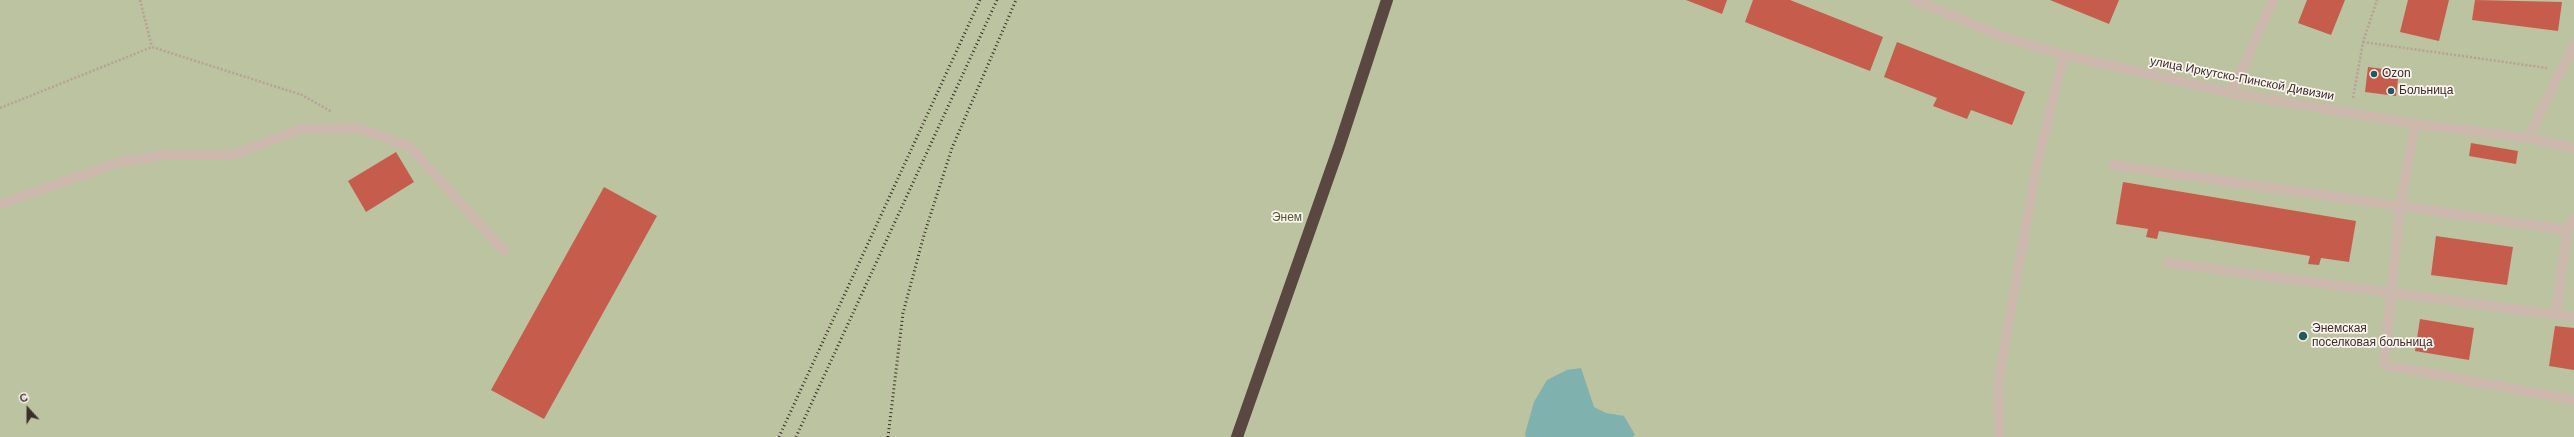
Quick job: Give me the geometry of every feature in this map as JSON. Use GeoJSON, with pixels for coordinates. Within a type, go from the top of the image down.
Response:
{"type":"FeatureCollection","features":[{"type":"Feature","properties":{"kind":"highway"},"geometry":{"type":"LineString","coordinates":[[1237,437],[1339,147],[1387,0]]}},
{"type":"Feature","properties":{"kind":"street","name":"улица Иркутско-Пинской Дивизии"},"geometry":{"type":"LineString","coordinates":[[1914,0],[2006,38],[2064,55],[2232,93],[2414,124],[2528,138],[2574,148]]}},
{"type":"Feature","properties":{"kind":"street"},"geometry":{"type":"LineString","coordinates":[[2232,93],[2274,0]]}},
{"type":"Feature","properties":{"kind":"street"},"geometry":{"type":"LineString","coordinates":[[2528,138],[2574,45]]}},
{"type":"Feature","properties":{"kind":"street"},"geometry":{"type":"LineString","coordinates":[[2000,437],[1998,383],[2037,164],[2064,55]]}},
{"type":"Feature","properties":{"kind":"street"},"geometry":{"type":"LineString","coordinates":[[2414,124],[2400,208],[2390,293],[2384,365],[2574,400]]}},
{"type":"Feature","properties":{"kind":"street"},"geometry":{"type":"LineString","coordinates":[[0,204],[120,162],[162,155],[232,155],[302,129],[358,128],[410,147],[504,251]]}},
{"type":"Feature","properties":{"kind":"street"},"geometry":{"type":"LineString","coordinates":[[2113,165],[2400,208],[2567,230]]}},
{"type":"Feature","properties":{"kind":"street"},"geometry":{"type":"LineString","coordinates":[[2556,314],[2567,230],[2574,218]]}},
{"type":"Feature","properties":{"kind":"street"},"geometry":{"type":"LineString","coordinates":[[2168,263],[2574,317]]}},
{"type":"Feature","properties":{"kind":"path"},"geometry":{"type":"LineString","coordinates":[[140,0],[152,47]]}},
{"type":"Feature","properties":{"kind":"path"},"geometry":{"type":"LineString","coordinates":[[2350,113],[2363,42],[2377,0]]}},
{"type":"Feature","properties":{"kind":"path"},"geometry":{"type":"LineString","coordinates":[[2363,42],[2562,70]]}},
{"type":"Feature","properties":{"kind":"path"},"geometry":{"type":"LineString","coordinates":[[0,108],[152,47],[302,95],[333,113]]}},
{"type":"Feature","properties":{"kind":"green space","name":"Энем"},"geometry":{"type":"Polygon","coordinates":[[[0,0],[2574,0],[2574,437],[0,437],[0,0]]]}},
{"type":"Feature","properties":{"kind":"water"},"geometry":{"type":"Polygon","coordinates":[[[1581,368],[1594,407],[1606,413],[1624,416],[1635,435],[1632,437],[1526,437],[1525,434],[1534,402],[1547,380],[1567,370],[1581,368]]]}},
{"type":"Feature","properties":{"kind":"building"},"geometry":{"type":"Polygon","coordinates":[[[1686,0],[1727,0],[1722,14],[1686,0]]]}},
{"type":"Feature","properties":{"kind":"building"},"geometry":{"type":"Polygon","coordinates":[[[1753,0],[1790,0],[1883,37],[1870,71],[1745,22],[1753,0]]]}},
{"type":"Feature","properties":{"kind":"building"},"geometry":{"type":"Polygon","coordinates":[[[2050,0],[2119,0],[2109,24],[2050,0]]]}},
{"type":"Feature","properties":{"kind":"building"},"geometry":{"type":"Polygon","coordinates":[[[2307,0],[2345,0],[2331,35],[2298,23],[2307,0]]]}},
{"type":"Feature","properties":{"kind":"building"},"geometry":{"type":"Polygon","coordinates":[[[2408,0],[2449,0],[2439,41],[2400,32],[2408,0]]]}},
{"type":"Feature","properties":{"kind":"building"},"geometry":{"type":"Polygon","coordinates":[[[2475,0],[2562,2],[2558,31],[2472,20],[2475,0]]]}},
{"type":"Feature","properties":{"kind":"building"},"geometry":{"type":"Polygon","coordinates":[[[1897,42],[2025,92],[2012,125],[1971,110],[1967,119],[1933,106],[1937,98],[1884,77],[1897,42]]]}},
{"type":"Feature","properties":{"kind":"building"},"geometry":{"type":"Polygon","coordinates":[[[2368,67],[2399,71],[2396,96],[2365,92],[2368,67]]]}},
{"type":"Feature","properties":{"kind":"building"},"geometry":{"type":"Polygon","coordinates":[[[2471,143],[2518,151],[2516,164],[2469,156],[2471,143]]]}},
{"type":"Feature","properties":{"kind":"building"},"geometry":{"type":"Polygon","coordinates":[[[396,152],[414,182],[366,212],[348,181],[396,152]]]}},
{"type":"Feature","properties":{"kind":"building"},"geometry":{"type":"Polygon","coordinates":[[[2123,182],[2356,221],[2349,262],[2321,258],[2319,265],[2308,264],[2310,256],[2159,231],[2157,239],[2146,237],[2148,229],[2116,224],[2123,182]]]}},
{"type":"Feature","properties":{"kind":"building"},"geometry":{"type":"Polygon","coordinates":[[[604,187],[657,216],[544,419],[491,390],[604,187]]]}},
{"type":"Feature","properties":{"kind":"building"},"geometry":{"type":"Polygon","coordinates":[[[2436,236],[2513,247],[2507,285],[2431,275],[2436,236]]]}},
{"type":"Feature","properties":{"kind":"building"},"geometry":{"type":"Polygon","coordinates":[[[2420,319],[2474,328],[2469,360],[2415,351],[2420,319]]]}},
{"type":"Feature","properties":{"kind":"building"},"geometry":{"type":"Polygon","coordinates":[[[2555,326],[2574,328],[2574,370],[2549,366],[2555,326]]]}},
{"type":"Feature","properties":{"kind":"railway"},"geometry":{"type":"LineString","coordinates":[[779,437],[980,0]]}},
{"type":"Feature","properties":{"kind":"railway"},"geometry":{"type":"LineString","coordinates":[[796,437],[997,0]]}},
{"type":"Feature","properties":{"kind":"railway"},"geometry":{"type":"LineString","coordinates":[[888,437],[903,313],[924,235],[952,148],[1016,0]]}},
{"type":"Feature","properties":{"kind":"place","name":"Ozon"},"geometry":{"type":"Point","coordinates":[2374,74]}},
{"type":"Feature","properties":{"kind":"place","name":"Больница"},"geometry":{"type":"Point","coordinates":[2391,91]}},
{"type":"Feature","properties":{"kind":"place","name":"Энемская поселковая больница"},"geometry":{"type":"Point","coordinates":[2303,336]}}]}
